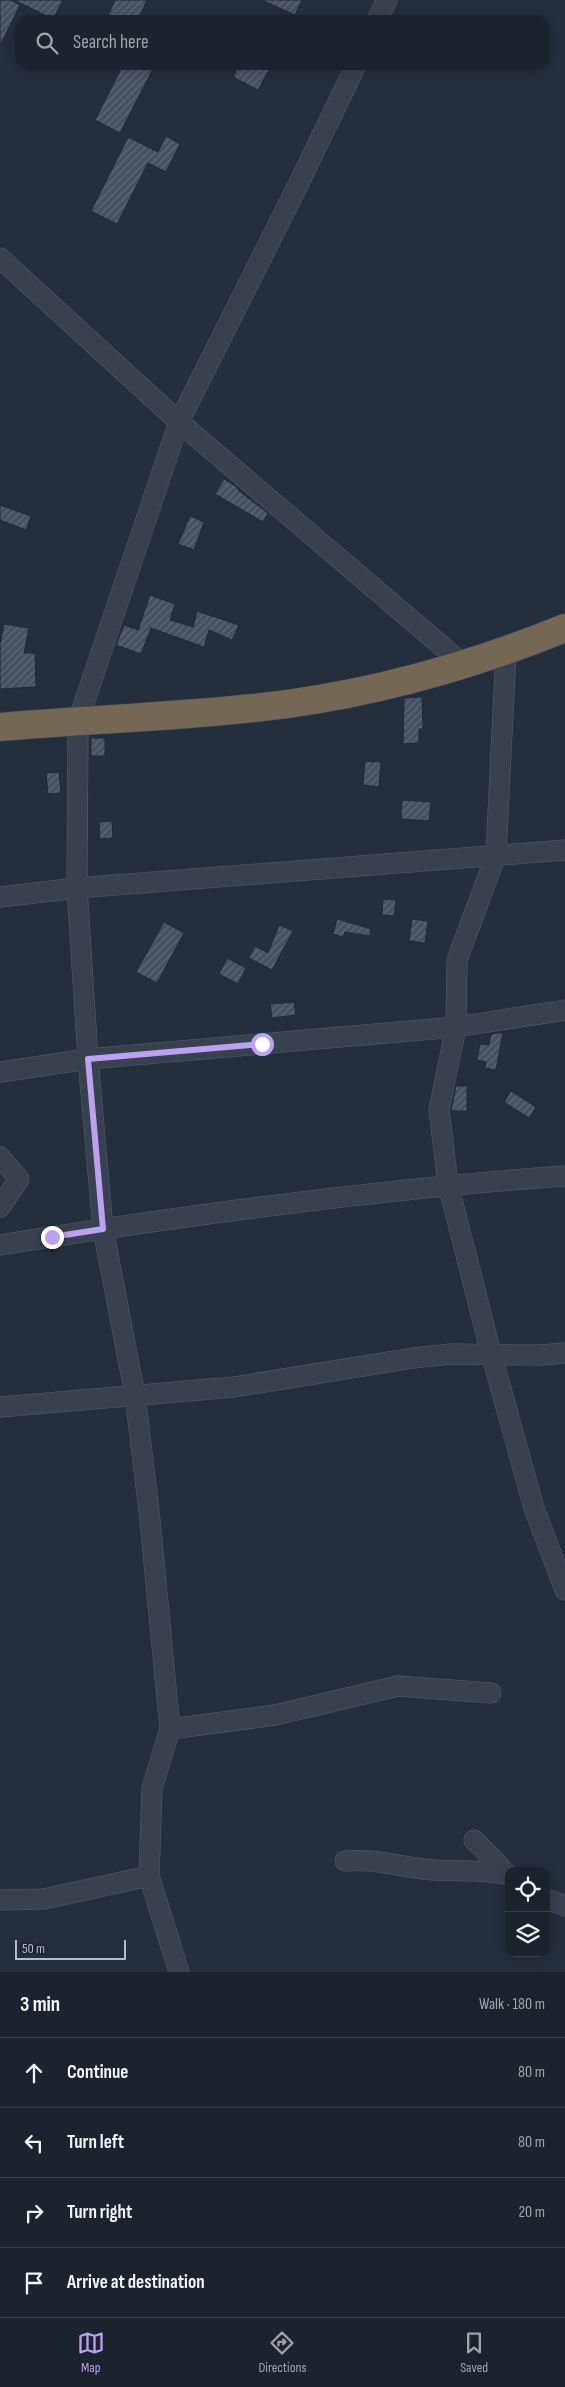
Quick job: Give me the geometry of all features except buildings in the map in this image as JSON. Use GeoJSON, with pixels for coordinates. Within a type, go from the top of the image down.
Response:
{"type":"FeatureCollection","features":[{"type":"Feature","properties":{"kind":"highway"},"geometry":{"type":"LineString","coordinates":[[0,727],[254,708],[364,690],[464,665],[506,652],[565,628]]}},
{"type":"Feature","properties":{"kind":"street"},"geometry":{"type":"LineString","coordinates":[[380,15],[387,0]]}},
{"type":"Feature","properties":{"kind":"street"},"geometry":{"type":"LineString","coordinates":[[179,1972],[149,1876],[152,1788],[170,1729],[150,1520],[135,1395],[103,1229],[88,1059],[78,888],[78,721],[179,422],[354,70]]}},
{"type":"Feature","properties":{"kind":"street"},"geometry":{"type":"LineString","coordinates":[[0,258],[179,422],[464,665]]}},
{"type":"Feature","properties":{"kind":"street"},"geometry":{"type":"LineString","coordinates":[[506,652],[496,855],[458,960],[456,1027],[439,1110],[448,1184],[491,1353],[534,1508],[565,1590]]}},
{"type":"Feature","properties":{"kind":"street"},"geometry":{"type":"LineString","coordinates":[[0,897],[78,888],[565,850]]}},
{"type":"Feature","properties":{"kind":"street"},"geometry":{"type":"LineString","coordinates":[[0,1072],[88,1059],[456,1027],[565,1010]]}},
{"type":"Feature","properties":{"kind":"street"},"geometry":{"type":"LineString","coordinates":[[0,1157],[19,1179],[0,1207]]}},
{"type":"Feature","properties":{"kind":"street"},"geometry":{"type":"LineString","coordinates":[[0,1245],[103,1229],[448,1184],[565,1176]]}},
{"type":"Feature","properties":{"kind":"street"},"geometry":{"type":"LineString","coordinates":[[0,1406],[234,1387],[413,1358],[491,1353],[540,1355],[565,1353]]}},
{"type":"Feature","properties":{"kind":"street"},"geometry":{"type":"LineString","coordinates":[[170,1729],[275,1715],[398,1686],[491,1693]]}},
{"type":"Feature","properties":{"kind":"street"},"geometry":{"type":"LineString","coordinates":[[474,1840],[505,1872]]}},
{"type":"Feature","properties":{"kind":"street"},"geometry":{"type":"LineString","coordinates":[[345,1862],[366,1859],[435,1870],[490,1871],[505,1874]]}},
{"type":"Feature","properties":{"kind":"street"},"geometry":{"type":"LineString","coordinates":[[0,1900],[44,1899],[149,1876]]}},
{"type":"Feature","properties":{"kind":"route"},"geometry":{"type":"LineString","coordinates":[[52,1237],[103,1229],[88,1059],[262,1044]]}}]}
